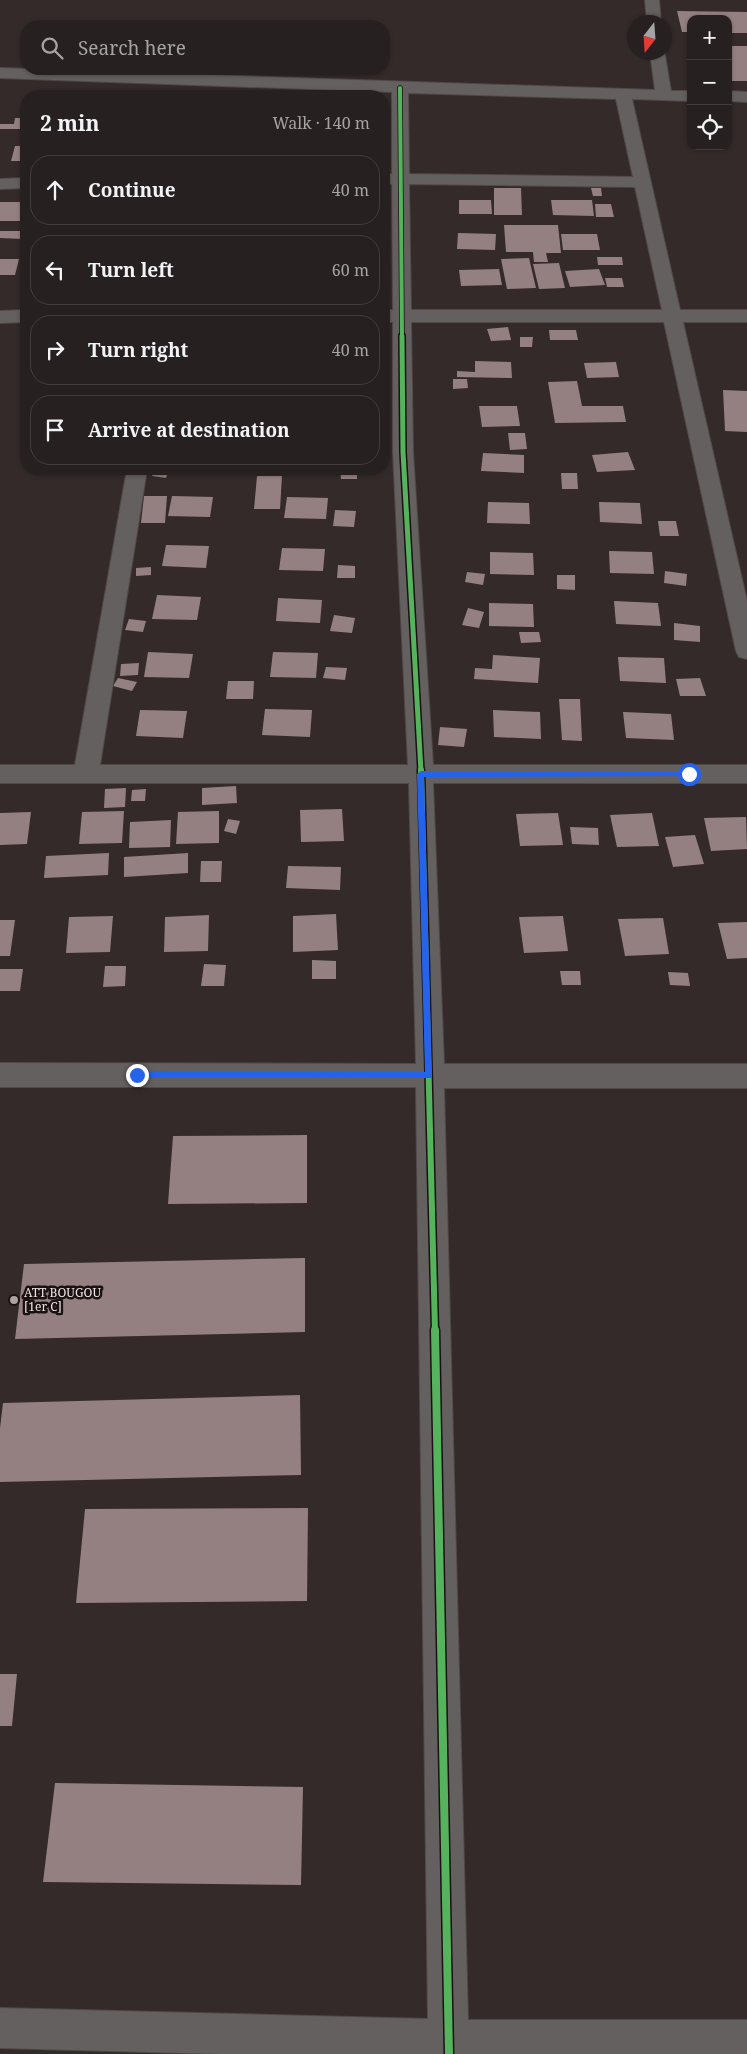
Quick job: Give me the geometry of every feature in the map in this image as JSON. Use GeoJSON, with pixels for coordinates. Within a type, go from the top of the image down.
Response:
{"type":"FeatureCollection","features":[{"type":"Feature","properties":{"kind":"street"},"geometry":{"type":"LineString","coordinates":[[652,0],[653,15]]}},
{"type":"Feature","properties":{"kind":"street"},"geometry":{"type":"LineString","coordinates":[[659,60],[664,96]]}},
{"type":"Feature","properties":{"kind":"street"},"geometry":{"type":"LineString","coordinates":[[0,73],[20,74]]}},
{"type":"Feature","properties":{"kind":"street"},"geometry":{"type":"LineString","coordinates":[[53,75],[400,88],[687,96]]}},
{"type":"Feature","properties":{"kind":"street"},"geometry":{"type":"LineString","coordinates":[[400,88],[392,178],[393,316],[403,452],[421,774],[430,1075],[449,2047]]}},
{"type":"Feature","properties":{"kind":"street"},"geometry":{"type":"LineString","coordinates":[[623,95],[747,651]]}},
{"type":"Feature","properties":{"kind":"street"},"geometry":{"type":"LineString","coordinates":[[732,96],[747,97]]}},
{"type":"Feature","properties":{"kind":"street"},"geometry":{"type":"LineString","coordinates":[[392,178],[642,182]]}},
{"type":"Feature","properties":{"kind":"street"},"geometry":{"type":"LineString","coordinates":[[0,184],[20,184]]}},
{"type":"Feature","properties":{"kind":"street"},"geometry":{"type":"LineString","coordinates":[[0,316],[20,316]]}},
{"type":"Feature","properties":{"kind":"street"},"geometry":{"type":"LineString","coordinates":[[393,316],[747,316]]}},
{"type":"Feature","properties":{"kind":"street"},"geometry":{"type":"LineString","coordinates":[[86,774],[136,475]]}},
{"type":"Feature","properties":{"kind":"street"},"geometry":{"type":"LineString","coordinates":[[0,774],[747,774]]}},
{"type":"Feature","properties":{"kind":"street"},"geometry":{"type":"LineString","coordinates":[[0,1075],[747,1076]]}},
{"type":"Feature","properties":{"kind":"street"},"geometry":{"type":"LineString","coordinates":[[0,2028],[449,2047],[747,2040]]}},
{"type":"Feature","properties":{"kind":"building"},"geometry":{"type":"Polygon","coordinates":[[[677,11],[747,12],[747,33],[732,33],[732,15],[687,15],[687,32],[682,32],[677,11]]]}},
{"type":"Feature","properties":{"kind":"building"},"geometry":{"type":"Polygon","coordinates":[[[732,46],[747,46],[747,81],[732,81],[732,46]]]}},
{"type":"Feature","properties":{"kind":"building"},"geometry":{"type":"Polygon","coordinates":[[[15,118],[20,118],[20,129],[0,129],[0,124],[14,124],[15,118]]]}},
{"type":"Feature","properties":{"kind":"building"},"geometry":{"type":"Polygon","coordinates":[[[15,146],[20,146],[20,161],[11,161],[15,146]]]}},
{"type":"Feature","properties":{"kind":"building"},"geometry":{"type":"Polygon","coordinates":[[[494,188],[521,188],[522,215],[494,215],[494,188]]]}},
{"type":"Feature","properties":{"kind":"building"},"geometry":{"type":"Polygon","coordinates":[[[591,188],[601,188],[602,196],[593,196],[591,188]]]}},
{"type":"Feature","properties":{"kind":"building"},"geometry":{"type":"Polygon","coordinates":[[[459,200],[491,200],[492,214],[459,214],[459,200]]]}},
{"type":"Feature","properties":{"kind":"building"},"geometry":{"type":"Polygon","coordinates":[[[551,200],[592,200],[594,216],[553,215],[551,200]]]}},
{"type":"Feature","properties":{"kind":"building"},"geometry":{"type":"Polygon","coordinates":[[[0,202],[20,202],[20,221],[0,221],[0,202]]]}},
{"type":"Feature","properties":{"kind":"building"},"geometry":{"type":"Polygon","coordinates":[[[595,204],[611,204],[614,217],[596,217],[595,204]]]}},
{"type":"Feature","properties":{"kind":"building"},"geometry":{"type":"Polygon","coordinates":[[[504,225],[558,225],[561,253],[546,253],[548,262],[534,262],[533,252],[506,252],[504,225]]]}},
{"type":"Feature","properties":{"kind":"building"},"geometry":{"type":"Polygon","coordinates":[[[0,231],[20,231],[20,239],[0,238],[0,231]]]}},
{"type":"Feature","properties":{"kind":"building"},"geometry":{"type":"Polygon","coordinates":[[[458,233],[496,234],[495,250],[457,249],[458,233]]]}},
{"type":"Feature","properties":{"kind":"building"},"geometry":{"type":"Polygon","coordinates":[[[561,234],[597,234],[600,250],[563,250],[561,234]]]}},
{"type":"Feature","properties":{"kind":"building"},"geometry":{"type":"Polygon","coordinates":[[[597,257],[622,257],[623,265],[598,265],[597,257]]]}},
{"type":"Feature","properties":{"kind":"building"},"geometry":{"type":"Polygon","coordinates":[[[529,258],[536,288],[507,289],[501,259],[529,258]]]}},
{"type":"Feature","properties":{"kind":"building"},"geometry":{"type":"Polygon","coordinates":[[[0,259],[19,259],[15,275],[0,275],[0,259]]]}},
{"type":"Feature","properties":{"kind":"building"},"geometry":{"type":"Polygon","coordinates":[[[559,263],[565,288],[539,289],[533,264],[559,263]]]}},
{"type":"Feature","properties":{"kind":"building"},"geometry":{"type":"Polygon","coordinates":[[[499,269],[502,285],[461,286],[459,270],[499,269]]]}},
{"type":"Feature","properties":{"kind":"building"},"geometry":{"type":"Polygon","coordinates":[[[599,269],[605,285],[570,287],[565,271],[599,269]]]}},
{"type":"Feature","properties":{"kind":"building"},"geometry":{"type":"Polygon","coordinates":[[[605,278],[622,278],[624,287],[607,287],[605,278]]]}},
{"type":"Feature","properties":{"kind":"building"},"geometry":{"type":"Polygon","coordinates":[[[508,327],[511,340],[491,341],[487,329],[508,327]]]}},
{"type":"Feature","properties":{"kind":"building"},"geometry":{"type":"Polygon","coordinates":[[[549,330],[576,330],[578,340],[550,340],[549,330]]]}},
{"type":"Feature","properties":{"kind":"building"},"geometry":{"type":"Polygon","coordinates":[[[520,337],[533,337],[532,347],[520,347],[520,337]]]}},
{"type":"Feature","properties":{"kind":"building"},"geometry":{"type":"Polygon","coordinates":[[[475,361],[511,362],[512,378],[457,377],[457,371],[475,372],[475,361]]]}},
{"type":"Feature","properties":{"kind":"building"},"geometry":{"type":"Polygon","coordinates":[[[616,362],[619,377],[587,378],[584,363],[616,362]]]}},
{"type":"Feature","properties":{"kind":"building"},"geometry":{"type":"Polygon","coordinates":[[[453,379],[467,379],[468,388],[453,389],[453,379]]]}},
{"type":"Feature","properties":{"kind":"building"},"geometry":{"type":"Polygon","coordinates":[[[577,381],[582,406],[623,406],[626,422],[555,423],[548,382],[577,381]]]}},
{"type":"Feature","properties":{"kind":"building"},"geometry":{"type":"Polygon","coordinates":[[[723,390],[747,391],[747,432],[725,431],[723,390]]]}},
{"type":"Feature","properties":{"kind":"building"},"geometry":{"type":"Polygon","coordinates":[[[479,406],[517,406],[520,426],[482,427],[479,406]]]}},
{"type":"Feature","properties":{"kind":"building"},"geometry":{"type":"Polygon","coordinates":[[[508,433],[525,433],[527,449],[510,450],[508,433]]]}},
{"type":"Feature","properties":{"kind":"building"},"geometry":{"type":"Polygon","coordinates":[[[628,452],[635,470],[597,472],[592,455],[628,452]]]}},
{"type":"Feature","properties":{"kind":"building"},"geometry":{"type":"Polygon","coordinates":[[[483,453],[524,455],[524,473],[481,471],[483,453]]]}},
{"type":"Feature","properties":{"kind":"building"},"geometry":{"type":"Polygon","coordinates":[[[561,473],[577,473],[578,489],[562,489],[561,473]]]}},
{"type":"Feature","properties":{"kind":"building"},"geometry":{"type":"Polygon","coordinates":[[[152,475],[167,475],[166,478],[152,475]]]}},
{"type":"Feature","properties":{"kind":"building"},"geometry":{"type":"Polygon","coordinates":[[[341,475],[357,475],[357,479],[341,479],[341,475]]]}},
{"type":"Feature","properties":{"kind":"building"},"geometry":{"type":"Polygon","coordinates":[[[257,476],[282,476],[280,509],[254,509],[257,476]]]}},
{"type":"Feature","properties":{"kind":"building"},"geometry":{"type":"Polygon","coordinates":[[[144,496],[167,496],[165,523],[141,523],[144,496]]]}},
{"type":"Feature","properties":{"kind":"building"},"geometry":{"type":"Polygon","coordinates":[[[172,496],[213,497],[210,517],[168,516],[172,496]]]}},
{"type":"Feature","properties":{"kind":"building"},"geometry":{"type":"Polygon","coordinates":[[[287,497],[328,498],[326,519],[284,518],[287,497]]]}},
{"type":"Feature","properties":{"kind":"building"},"geometry":{"type":"Polygon","coordinates":[[[488,502],[529,503],[530,524],[487,523],[488,502]]]}},
{"type":"Feature","properties":{"kind":"building"},"geometry":{"type":"Polygon","coordinates":[[[599,502],[640,503],[642,524],[600,522],[599,502]]]}},
{"type":"Feature","properties":{"kind":"building"},"geometry":{"type":"Polygon","coordinates":[[[335,510],[356,511],[354,527],[333,526],[335,510]]]}},
{"type":"Feature","properties":{"kind":"building"},"geometry":{"type":"Polygon","coordinates":[[[658,521],[676,521],[679,536],[660,536],[658,521]]]}},
{"type":"Feature","properties":{"kind":"building"},"geometry":{"type":"Polygon","coordinates":[[[166,545],[209,546],[206,568],[162,566],[166,545]]]}},
{"type":"Feature","properties":{"kind":"building"},"geometry":{"type":"Polygon","coordinates":[[[282,548],[325,549],[323,571],[279,570],[282,548]]]}},
{"type":"Feature","properties":{"kind":"building"},"geometry":{"type":"Polygon","coordinates":[[[609,551],[652,552],[654,574],[610,573],[609,551]]]}},
{"type":"Feature","properties":{"kind":"building"},"geometry":{"type":"Polygon","coordinates":[[[490,552],[533,553],[534,575],[490,574],[490,552]]]}},
{"type":"Feature","properties":{"kind":"building"},"geometry":{"type":"Polygon","coordinates":[[[338,565],[355,566],[355,578],[337,578],[338,565]]]}},
{"type":"Feature","properties":{"kind":"building"},"geometry":{"type":"Polygon","coordinates":[[[151,567],[151,575],[136,576],[136,568],[151,567]]]}},
{"type":"Feature","properties":{"kind":"building"},"geometry":{"type":"Polygon","coordinates":[[[665,571],[687,574],[686,586],[664,583],[665,571]]]}},
{"type":"Feature","properties":{"kind":"building"},"geometry":{"type":"Polygon","coordinates":[[[467,572],[485,574],[483,585],[465,582],[467,572]]]}},
{"type":"Feature","properties":{"kind":"building"},"geometry":{"type":"Polygon","coordinates":[[[557,575],[575,575],[575,590],[557,589],[557,575]]]}},
{"type":"Feature","properties":{"kind":"building"},"geometry":{"type":"Polygon","coordinates":[[[157,595],[201,597],[197,620],[152,619],[157,595]]]}},
{"type":"Feature","properties":{"kind":"building"},"geometry":{"type":"Polygon","coordinates":[[[278,598],[322,600],[320,623],[276,621],[278,598]]]}},
{"type":"Feature","properties":{"kind":"building"},"geometry":{"type":"Polygon","coordinates":[[[614,601],[658,603],[661,626],[616,624],[614,601]]]}},
{"type":"Feature","properties":{"kind":"building"},"geometry":{"type":"Polygon","coordinates":[[[489,603],[533,604],[534,627],[489,626],[489,603]]]}},
{"type":"Feature","properties":{"kind":"building"},"geometry":{"type":"Polygon","coordinates":[[[468,608],[484,612],[479,628],[462,625],[468,608]]]}},
{"type":"Feature","properties":{"kind":"building"},"geometry":{"type":"Polygon","coordinates":[[[334,615],[355,618],[352,633],[330,631],[334,615]]]}},
{"type":"Feature","properties":{"kind":"building"},"geometry":{"type":"Polygon","coordinates":[[[129,619],[146,621],[143,632],[125,630],[129,619]]]}},
{"type":"Feature","properties":{"kind":"building"},"geometry":{"type":"Polygon","coordinates":[[[674,623],[700,626],[700,642],[674,640],[674,623]]]}},
{"type":"Feature","properties":{"kind":"building"},"geometry":{"type":"Polygon","coordinates":[[[519,632],[539,632],[541,642],[521,643],[519,632]]]}},
{"type":"Feature","properties":{"kind":"building"},"geometry":{"type":"Polygon","coordinates":[[[148,652],[193,654],[189,678],[144,677],[148,652]]]}},
{"type":"Feature","properties":{"kind":"building"},"geometry":{"type":"Polygon","coordinates":[[[273,652],[318,653],[316,678],[270,677],[273,652]]]}},
{"type":"Feature","properties":{"kind":"building"},"geometry":{"type":"Polygon","coordinates":[[[493,655],[540,658],[538,683],[474,679],[475,668],[492,669],[493,655]]]}},
{"type":"Feature","properties":{"kind":"building"},"geometry":{"type":"Polygon","coordinates":[[[618,657],[664,658],[666,683],[620,681],[618,657]]]}},
{"type":"Feature","properties":{"kind":"building"},"geometry":{"type":"Polygon","coordinates":[[[139,663],[138,675],[120,676],[121,664],[139,663]]]}},
{"type":"Feature","properties":{"kind":"building"},"geometry":{"type":"Polygon","coordinates":[[[326,667],[347,668],[345,680],[323,678],[326,667]]]}},
{"type":"Feature","properties":{"kind":"building"},"geometry":{"type":"Polygon","coordinates":[[[118,678],[137,682],[132,691],[113,686],[118,678]]]}},
{"type":"Feature","properties":{"kind":"building"},"geometry":{"type":"Polygon","coordinates":[[[700,678],[706,696],[680,696],[676,679],[700,678]]]}},
{"type":"Feature","properties":{"kind":"building"},"geometry":{"type":"Polygon","coordinates":[[[228,681],[254,681],[253,699],[226,699],[228,681]]]}},
{"type":"Feature","properties":{"kind":"building"},"geometry":{"type":"Polygon","coordinates":[[[559,699],[580,699],[582,741],[562,740],[559,699]]]}},
{"type":"Feature","properties":{"kind":"building"},"geometry":{"type":"Polygon","coordinates":[[[265,709],[312,710],[310,737],[262,735],[265,709]]]}},
{"type":"Feature","properties":{"kind":"building"},"geometry":{"type":"Polygon","coordinates":[[[140,710],[187,711],[183,738],[136,736],[140,710]]]}},
{"type":"Feature","properties":{"kind":"building"},"geometry":{"type":"Polygon","coordinates":[[[493,710],[540,712],[541,739],[494,737],[493,710]]]}},
{"type":"Feature","properties":{"kind":"building"},"geometry":{"type":"Polygon","coordinates":[[[623,712],[671,714],[674,740],[626,738],[623,712]]]}},
{"type":"Feature","properties":{"kind":"building"},"geometry":{"type":"Polygon","coordinates":[[[440,727],[467,729],[464,747],[438,745],[440,727]]]}},
{"type":"Feature","properties":{"kind":"building"},"geometry":{"type":"Polygon","coordinates":[[[236,786],[237,803],[202,805],[202,788],[236,786]]]}},
{"type":"Feature","properties":{"kind":"building"},"geometry":{"type":"Polygon","coordinates":[[[126,788],[125,807],[104,808],[105,789],[126,788]]]}},
{"type":"Feature","properties":{"kind":"building"},"geometry":{"type":"Polygon","coordinates":[[[146,789],[145,801],[131,801],[132,790],[146,789]]]}},
{"type":"Feature","properties":{"kind":"building"},"geometry":{"type":"Polygon","coordinates":[[[342,809],[344,841],[301,842],[300,810],[342,809]]]}},
{"type":"Feature","properties":{"kind":"building"},"geometry":{"type":"Polygon","coordinates":[[[124,811],[122,843],[79,844],[82,812],[124,811]]]}},
{"type":"Feature","properties":{"kind":"building"},"geometry":{"type":"Polygon","coordinates":[[[219,811],[219,843],[176,844],[178,812],[219,811]]]}},
{"type":"Feature","properties":{"kind":"building"},"geometry":{"type":"Polygon","coordinates":[[[31,812],[27,844],[0,845],[0,813],[31,812]]]}},
{"type":"Feature","properties":{"kind":"building"},"geometry":{"type":"Polygon","coordinates":[[[558,813],[563,845],[520,846],[516,814],[558,813]]]}},
{"type":"Feature","properties":{"kind":"building"},"geometry":{"type":"Polygon","coordinates":[[[652,813],[659,846],[617,847],[610,815],[652,813]]]}},
{"type":"Feature","properties":{"kind":"building"},"geometry":{"type":"Polygon","coordinates":[[[746,817],[747,849],[711,851],[704,818],[746,817]]]}},
{"type":"Feature","properties":{"kind":"building"},"geometry":{"type":"Polygon","coordinates":[[[228,819],[240,821],[236,834],[224,831],[228,819]]]}},
{"type":"Feature","properties":{"kind":"building"},"geometry":{"type":"Polygon","coordinates":[[[171,820],[170,847],[129,848],[130,822],[171,820]]]}},
{"type":"Feature","properties":{"kind":"building"},"geometry":{"type":"Polygon","coordinates":[[[570,827],[598,828],[599,845],[572,844],[570,827]]]}},
{"type":"Feature","properties":{"kind":"building"},"geometry":{"type":"Polygon","coordinates":[[[695,835],[704,864],[673,867],[665,837],[695,835]]]}},
{"type":"Feature","properties":{"kind":"building"},"geometry":{"type":"Polygon","coordinates":[[[109,853],[108,875],[44,878],[46,856],[109,853]]]}},
{"type":"Feature","properties":{"kind":"building"},"geometry":{"type":"Polygon","coordinates":[[[188,853],[188,873],[124,877],[124,857],[188,853]]]}},
{"type":"Feature","properties":{"kind":"building"},"geometry":{"type":"Polygon","coordinates":[[[201,861],[222,861],[221,882],[200,882],[201,861]]]}},
{"type":"Feature","properties":{"kind":"building"},"geometry":{"type":"Polygon","coordinates":[[[288,866],[341,867],[340,890],[286,888],[288,866]]]}},
{"type":"Feature","properties":{"kind":"building"},"geometry":{"type":"Polygon","coordinates":[[[336,914],[338,950],[293,952],[293,916],[336,914]]]}},
{"type":"Feature","properties":{"kind":"building"},"geometry":{"type":"Polygon","coordinates":[[[209,915],[208,951],[164,952],[165,917],[209,915]]]}},
{"type":"Feature","properties":{"kind":"building"},"geometry":{"type":"Polygon","coordinates":[[[113,916],[110,952],[66,953],[69,917],[113,916]]]}},
{"type":"Feature","properties":{"kind":"building"},"geometry":{"type":"Polygon","coordinates":[[[563,916],[568,951],[524,953],[519,917],[563,916]]]}},
{"type":"Feature","properties":{"kind":"building"},"geometry":{"type":"Polygon","coordinates":[[[663,918],[669,954],[625,956],[618,919],[663,918]]]}},
{"type":"Feature","properties":{"kind":"building"},"geometry":{"type":"Polygon","coordinates":[[[0,920],[15,920],[10,956],[0,956],[0,920]]]}},
{"type":"Feature","properties":{"kind":"building"},"geometry":{"type":"Polygon","coordinates":[[[747,922],[747,958],[727,959],[718,923],[747,922]]]}},
{"type":"Feature","properties":{"kind":"building"},"geometry":{"type":"Polygon","coordinates":[[[312,960],[336,961],[336,979],[312,979],[312,960]]]}},
{"type":"Feature","properties":{"kind":"building"},"geometry":{"type":"Polygon","coordinates":[[[204,964],[226,965],[224,986],[201,986],[204,964]]]}},
{"type":"Feature","properties":{"kind":"building"},"geometry":{"type":"Polygon","coordinates":[[[105,966],[126,966],[125,986],[103,987],[105,966]]]}},
{"type":"Feature","properties":{"kind":"building"},"geometry":{"type":"Polygon","coordinates":[[[0,969],[23,969],[20,991],[0,991],[0,969]]]}},
{"type":"Feature","properties":{"kind":"building"},"geometry":{"type":"Polygon","coordinates":[[[560,971],[580,971],[581,985],[562,985],[560,971]]]}},
{"type":"Feature","properties":{"kind":"building"},"geometry":{"type":"Polygon","coordinates":[[[668,972],[688,973],[690,986],[670,985],[668,972]]]}},
{"type":"Feature","properties":{"kind":"building"},"geometry":{"type":"Polygon","coordinates":[[[307,1135],[307,1203],[168,1204],[173,1136],[307,1135]]]}},
{"type":"Feature","properties":{"kind":"building"},"geometry":{"type":"Polygon","coordinates":[[[305,1258],[305,1332],[15,1339],[24,1264],[305,1258]]]}},
{"type":"Feature","properties":{"kind":"building"},"geometry":{"type":"Polygon","coordinates":[[[300,1395],[301,1475],[0,1482],[0,1428],[3,1403],[300,1395]]]}},
{"type":"Feature","properties":{"kind":"building"},"geometry":{"type":"Polygon","coordinates":[[[308,1508],[307,1601],[76,1603],[85,1509],[308,1508]]]}},
{"type":"Feature","properties":{"kind":"building"},"geometry":{"type":"Polygon","coordinates":[[[0,1674],[17,1674],[12,1726],[0,1726],[0,1674]]]}},
{"type":"Feature","properties":{"kind":"building"},"geometry":{"type":"Polygon","coordinates":[[[55,1783],[303,1787],[301,1885],[43,1882],[55,1783]]]}},
{"type":"Feature","properties":{"kind":"cycle path"},"geometry":{"type":"LineString","coordinates":[[400,88],[403,452],[421,774],[430,1075],[449,2054]]}},
{"type":"Feature","properties":{"kind":"place","name":"ATT BOUGOU [1er C]"},"geometry":{"type":"Point","coordinates":[14,1300]}},
{"type":"Feature","properties":{"kind":"route"},"geometry":{"type":"LineString","coordinates":[[137,1075],[430,1075],[421,774],[689,774]]}}]}
